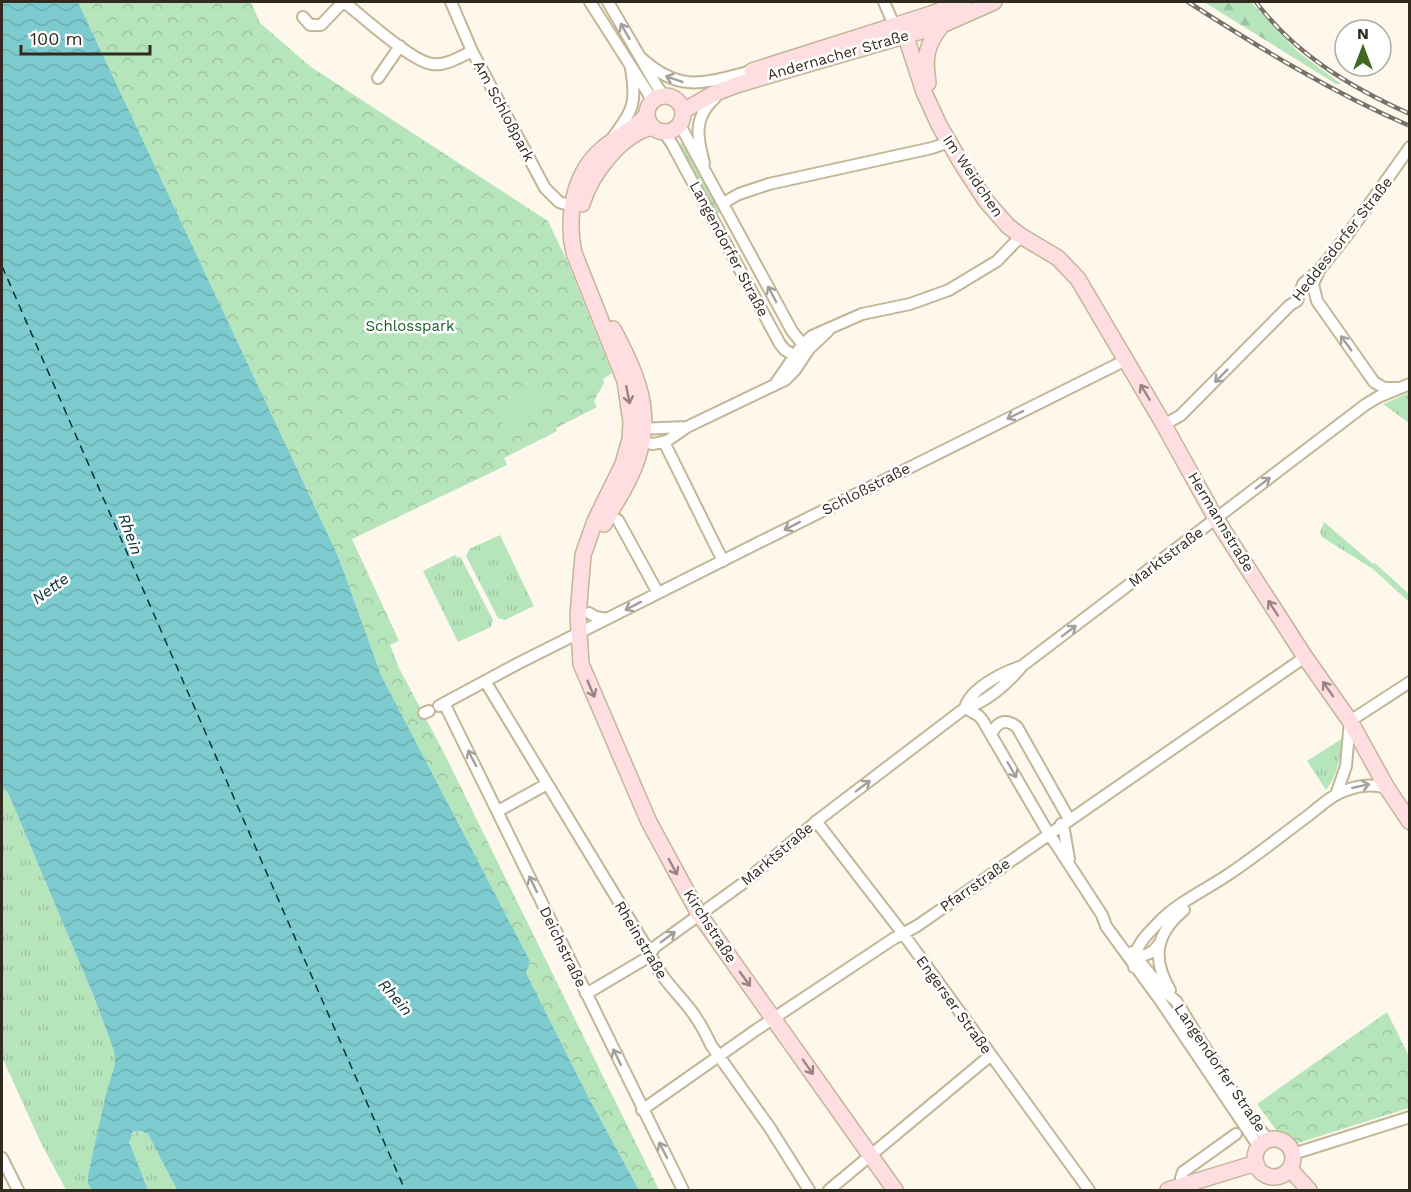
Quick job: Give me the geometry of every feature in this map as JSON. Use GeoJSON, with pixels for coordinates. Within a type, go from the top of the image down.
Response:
{"type":"FeatureCollection","features":[{"type":"Feature","properties":{"kind":"street"},"geometry":{"type":"LineString","coordinates":[[303,17],[310,25],[321,25],[343,2],[400,46],[432,64],[448,63],[472,51]]}},
{"type":"Feature","properties":{"kind":"street","name":"Am Schloßpark"},"geometry":{"type":"LineString","coordinates":[[451,2],[472,51],[545,188],[559,202],[572,206]]}},
{"type":"Feature","properties":{"kind":"street","name":"Langendorfer Straße"},"geometry":{"type":"LineString","coordinates":[[590,2],[648,93],[708,178],[792,331],[801,353]]}},
{"type":"Feature","properties":{"kind":"street","name":"Langendorfer Straße"},"geometry":{"type":"LineString","coordinates":[[608,2],[658,88],[672,144],[780,344],[801,353]]}},
{"type":"Feature","properties":{"kind":"street"},"geometry":{"type":"LineString","coordinates":[[884,2],[899,31]]}},
{"type":"Feature","properties":{"kind":"street","name":"Andernacher Straße"},"geometry":{"type":"LineString","coordinates":[[936,22],[963,2]]}},
{"type":"Feature","properties":{"kind":"street","name":"Andernacher Straße"},"geometry":{"type":"LineString","coordinates":[[665,114],[752,71],[936,22],[994,2]]}},
{"type":"Feature","properties":{"kind":"street","name":"Im Weidchen"},"geometry":{"type":"LineString","coordinates":[[932,110],[926,71],[926,54],[936,22]]}},
{"type":"Feature","properties":{"kind":"street","name":"Andernacher Straße"},"geometry":{"type":"LineString","coordinates":[[665,114],[727,88],[899,31]]}},
{"type":"Feature","properties":{"kind":"street","name":"Im Weidchen"},"geometry":{"type":"LineString","coordinates":[[899,31],[932,110],[949,142],[986,201],[1008,226],[1021,236]]}},
{"type":"Feature","properties":{"kind":"street"},"geometry":{"type":"LineString","coordinates":[[378,78],[400,46]]}},
{"type":"Feature","properties":{"kind":"street"},"geometry":{"type":"LineString","coordinates":[[640,57],[660,73],[681,82],[707,82],[752,71]]}},
{"type":"Feature","properties":{"kind":"street","name":"Langendorfer Straße"},"geometry":{"type":"LineString","coordinates":[[606,146],[632,109],[634,96],[630,66]]}},
{"type":"Feature","properties":{"kind":"street","name":"Langendorfer Straße"},"geometry":{"type":"LineString","coordinates":[[708,178],[698,140],[698,122],[707,106],[727,88]]}},
{"type":"Feature","properties":{"kind":"street"},"geometry":{"type":"LineString","coordinates":[[665,114],[606,146],[592,160],[576,191],[572,206],[571,232],[574,253],[625,381],[636,435],[653,444],[664,442],[687,427],[776,383],[801,353],[829,329],[862,314],[910,304],[949,290],[997,261],[1021,236]]}},
{"type":"Feature","properties":{"kind":"street"},"geometry":{"type":"LineString","coordinates":[[578,633],[588,623],[589,613],[585,587],[591,557],[600,531],[630,478],[636,435],[644,406],[637,378],[586,265],[578,226],[585,195],[599,169],[615,150],[665,114]]}},
{"type":"Feature","properties":{"kind":"street"},"geometry":{"type":"LineString","coordinates":[[723,203],[739,194],[769,184],[932,148],[949,142]]}},
{"type":"Feature","properties":{"kind":"street","name":"Heddesdorfer Straße"},"geometry":{"type":"LineString","coordinates":[[1164,425],[1181,415],[1290,305],[1297,301],[1302,284],[1321,268],[1365,212],[1410,147]]}},
{"type":"Feature","properties":{"kind":"street","name":"Hermannstraße"},"geometry":{"type":"LineString","coordinates":[[1021,236],[1058,258],[1074,273],[1164,425],[1216,519],[1305,657],[1350,721],[1387,788],[1410,822]]}},
{"type":"Feature","properties":{"kind":"street"},"geometry":{"type":"LineString","coordinates":[[730,251],[744,242]]}},
{"type":"Feature","properties":{"kind":"street"},"geometry":{"type":"LineString","coordinates":[[1321,268],[1314,280],[1313,288],[1320,308],[1371,379],[1381,387],[1404,386]]}},
{"type":"Feature","properties":{"kind":"street"},"geometry":{"type":"LineString","coordinates":[[1297,301],[1309,301],[1320,308]]}},
{"type":"Feature","properties":{"kind":"street","name":"Schloßstraße"},"geometry":{"type":"LineString","coordinates":[[434,708],[578,633],[1126,360]]}},
{"type":"Feature","properties":{"kind":"street"},"geometry":{"type":"LineString","coordinates":[[1365,405],[1370,392],[1371,379]]}},
{"type":"Feature","properties":{"kind":"street","name":"Marktstraße"},"geometry":{"type":"LineString","coordinates":[[586,994],[645,959],[656,946],[742,884],[816,822],[965,708],[974,706],[1000,687],[1022,666],[1365,405],[1404,386]]}},
{"type":"Feature","properties":{"kind":"street"},"geometry":{"type":"LineString","coordinates":[[636,435],[687,427]]}},
{"type":"Feature","properties":{"kind":"street","name":"Kirchstraße"},"geometry":{"type":"LineString","coordinates":[[636,435],[585,546],[580,574],[578,633],[581,664],[649,822],[699,914],[896,1191]]}},
{"type":"Feature","properties":{"kind":"street"},"geometry":{"type":"LineString","coordinates":[[664,442],[723,561]]}},
{"type":"Feature","properties":{"kind":"street"},"geometry":{"type":"LineString","coordinates":[[618,520],[658,594]]}},
{"type":"Feature","properties":{"kind":"street"},"geometry":{"type":"LineString","coordinates":[[589,613],[608,619]]}},
{"type":"Feature","properties":{"kind":"street","name":"Pfarrstraße"},"geometry":{"type":"LineString","coordinates":[[642,1110],[893,939],[904,934],[1305,657]]}},
{"type":"Feature","properties":{"kind":"street","name":"Rheinstraße"},"geometry":{"type":"LineString","coordinates":[[485,681],[653,961],[700,1023],[711,1045],[770,1128],[809,1191]]}},
{"type":"Feature","properties":{"kind":"street"},"geometry":{"type":"LineString","coordinates":[[1336,795],[1346,766],[1350,721],[1410,682]]}},
{"type":"Feature","properties":{"kind":"street","name":"Deichstraße"},"geometry":{"type":"LineString","coordinates":[[434,708],[498,811],[683,1191]]}},
{"type":"Feature","properties":{"kind":"street","name":"Langendorfer Straße"},"geometry":{"type":"LineString","coordinates":[[965,708],[980,716],[1049,833],[1102,915],[1106,926],[1130,955],[1176,1001],[1260,1130],[1264,1175],[1273,1177],[1288,1166]]}},
{"type":"Feature","properties":{"kind":"street","name":"Langendorfer Straße"},"geometry":{"type":"LineString","coordinates":[[991,735],[995,727],[1002,722],[1008,722],[1017,727],[1065,821],[1066,849],[1073,871]]}},
{"type":"Feature","properties":{"kind":"street"},"geometry":{"type":"LineString","coordinates":[[498,811],[547,784]]}},
{"type":"Feature","properties":{"kind":"street"},"geometry":{"type":"LineString","coordinates":[[1130,955],[1162,918],[1188,899],[1200,894],[1336,795],[1365,784],[1387,788]]}},
{"type":"Feature","properties":{"kind":"street","name":"Engerser Straße"},"geometry":{"type":"LineString","coordinates":[[816,822],[904,934],[1089,1191]]}},
{"type":"Feature","properties":{"kind":"street"},"geometry":{"type":"LineString","coordinates":[[1130,955],[1151,953],[1159,944],[1168,924],[1200,894]]}},
{"type":"Feature","properties":{"kind":"street"},"geometry":{"type":"LineString","coordinates":[[1159,944],[1158,957],[1161,972],[1176,1001]]}},
{"type":"Feature","properties":{"kind":"street","name":"Langendorfer Straße"},"geometry":{"type":"LineString","coordinates":[[1130,955],[1261,1150]]}},
{"type":"Feature","properties":{"kind":"street"},"geometry":{"type":"LineString","coordinates":[[829,1191],[991,1055]]}},
{"type":"Feature","properties":{"kind":"street"},"geometry":{"type":"LineString","coordinates":[[1288,1166],[1410,1117]]}},
{"type":"Feature","properties":{"kind":"street"},"geometry":{"type":"LineString","coordinates":[[1182,1185],[1183,1172],[1236,1134]]}},
{"type":"Feature","properties":{"kind":"street","name":"Langendorfer Straße"},"geometry":{"type":"LineString","coordinates":[[1261,1150],[1281,1141],[1287,1144],[1288,1166],[1298,1191]]}},
{"type":"Feature","properties":{"kind":"street"},"geometry":{"type":"LineString","coordinates":[[1168,1191],[1261,1150]]}},
{"type":"Feature","properties":{"kind":"street"},"geometry":{"type":"LineString","coordinates":[[2,1158],[18,1191]]}},
{"type":"Feature","properties":{"kind":"street","name":"Langendorfer Straße"},"geometry":{"type":"LineString","coordinates":[[1288,1166],[1309,1191]]}},
{"type":"Feature","properties":{"kind":"green space","name":"Schlosspark"},"geometry":{"type":"Polygon","coordinates":[[[78,2],[251,2],[260,23],[311,67],[548,221],[568,263],[612,373],[603,379],[604,383],[594,401],[597,407],[556,428],[557,431],[504,458],[507,465],[352,539],[399,641],[390,645],[399,668],[444,753],[659,1190],[639,1190],[590,1100],[526,973],[530,961],[381,675],[338,556],[78,2]]]}},
{"type":"Feature","properties":{"kind":"green space"},"geometry":{"type":"Polygon","coordinates":[[[1204,2],[1251,2],[1297,51],[1341,84],[1336,84],[1204,2]]]}},
{"type":"Feature","properties":{"kind":"green space"},"geometry":{"type":"Polygon","coordinates":[[[685,141],[723,211],[714,215],[676,146],[685,141]]]}},
{"type":"Feature","properties":{"kind":"green space"},"geometry":{"type":"Polygon","coordinates":[[[536,388],[547,408],[506,430],[495,410],[536,388]]]}},
{"type":"Feature","properties":{"kind":"green space"},"geometry":{"type":"Polygon","coordinates":[[[1409,393],[1410,421],[1409,423],[1383,404],[1409,393]]]}},
{"type":"Feature","properties":{"kind":"green space"},"geometry":{"type":"Polygon","coordinates":[[[1324,522],[1409,594],[1409,602],[1373,569],[1322,537],[1320,532],[1324,522]]]}},
{"type":"Feature","properties":{"kind":"green space"},"geometry":{"type":"Polygon","coordinates":[[[500,535],[534,606],[505,620],[498,618],[466,556],[469,549],[500,535]]]}},
{"type":"Feature","properties":{"kind":"green space"},"geometry":{"type":"Polygon","coordinates":[[[455,555],[461,558],[493,620],[491,627],[458,642],[423,571],[455,555]]]}},
{"type":"Feature","properties":{"kind":"green space"},"geometry":{"type":"Polygon","coordinates":[[[1343,738],[1336,772],[1326,790],[1307,761],[1343,738]]]}},
{"type":"Feature","properties":{"kind":"green space"},"geometry":{"type":"Polygon","coordinates":[[[2,785],[9,795],[94,997],[114,1051],[115,1063],[88,1175],[88,1184],[92,1190],[66,1190],[39,1139],[2,1057],[2,785]]]}},
{"type":"Feature","properties":{"kind":"green space"},"geometry":{"type":"Polygon","coordinates":[[[1387,1012],[1409,1056],[1409,1108],[1298,1143],[1285,1133],[1276,1130],[1257,1104],[1387,1012]]]}},
{"type":"Feature","properties":{"kind":"green space"},"geometry":{"type":"Polygon","coordinates":[[[136,1131],[148,1134],[177,1190],[148,1190],[130,1149],[129,1138],[136,1131]]]}},
{"type":"Feature","properties":{"kind":"water"},"geometry":{"type":"Polygon","coordinates":[[[2,2],[78,2],[338,556],[381,675],[530,961],[526,973],[590,1100],[639,1190],[177,1190],[148,1134],[139,1131],[133,1132],[129,1142],[148,1190],[92,1190],[88,1184],[105,1098],[115,1063],[114,1051],[94,997],[9,795],[2,785],[2,2]]]}},
{"type":"Feature","properties":{"kind":"ferry route"},"geometry":{"type":"LineString","coordinates":[[2,266],[405,1190]]}},
{"type":"Feature","properties":{"kind":"railway"},"geometry":{"type":"LineString","coordinates":[[1188,2],[1324,84],[1410,126]]}},
{"type":"Feature","properties":{"kind":"railway"},"geometry":{"type":"LineString","coordinates":[[1256,2],[1288,38],[1325,67],[1366,92],[1410,114]]}},
{"type":"Feature","properties":{"kind":"water label","name":"Rhein"},"geometry":{"type":"Point","coordinates":[131,534]}},
{"type":"Feature","properties":{"kind":"water label","name":"Nette"},"geometry":{"type":"Point","coordinates":[50,588]}},
{"type":"Feature","properties":{"kind":"water label","name":"Rhein"},"geometry":{"type":"Point","coordinates":[396,997]}}]}
